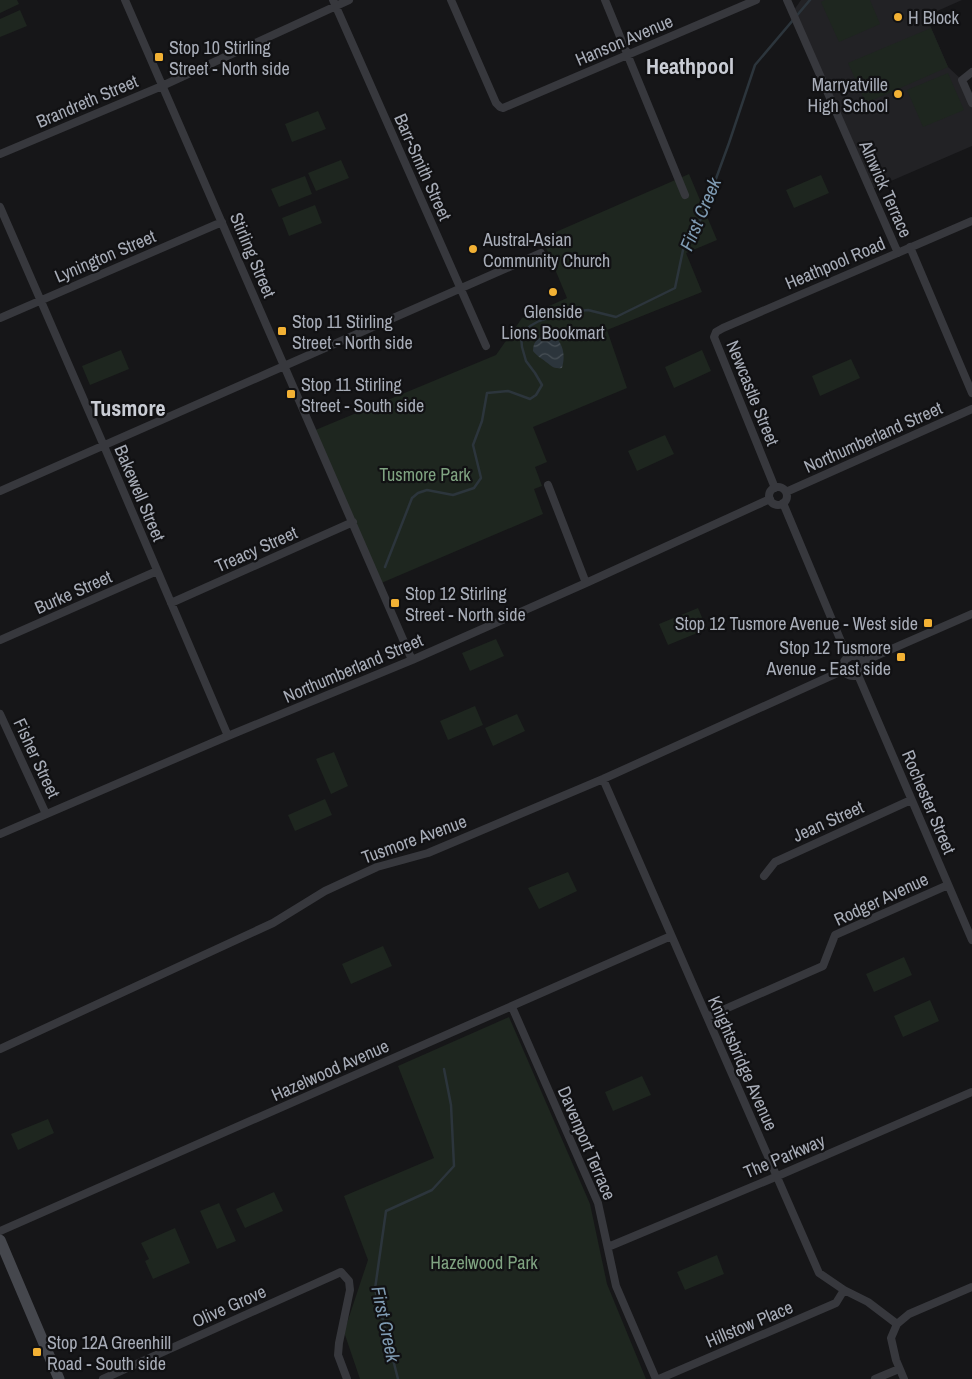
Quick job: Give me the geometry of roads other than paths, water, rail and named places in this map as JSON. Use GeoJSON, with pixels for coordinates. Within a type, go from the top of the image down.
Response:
{"type":"FeatureCollection","features":[{"type":"Feature","properties":{"kind":"main road"},"geometry":{"type":"LineString","coordinates":[[0,1240],[60,1379]]}},
{"type":"Feature","properties":{"kind":"street","name":"Stirling Street"},"geometry":{"type":"LineString","coordinates":[[126,0],[412,660]]}},
{"type":"Feature","properties":{"kind":"street","name":"Brandreth Street"},"geometry":{"type":"LineString","coordinates":[[0,154],[162,86],[334,3],[349,0]]}},
{"type":"Feature","properties":{"kind":"street","name":"Hanson Avenue"},"geometry":{"type":"LineString","coordinates":[[451,0],[496,103],[503,108],[756,0]]}},
{"type":"Feature","properties":{"kind":"street"},"geometry":{"type":"LineString","coordinates":[[605,0],[685,194]]}},
{"type":"Feature","properties":{"kind":"street","name":"Alnwick Terrace"},"geometry":{"type":"LineString","coordinates":[[787,0],[898,252]]}},
{"type":"Feature","properties":{"kind":"street","name":"Barr-Smith Street"},"geometry":{"type":"LineString","coordinates":[[334,3],[486,346]]}},
{"type":"Feature","properties":{"kind":"street"},"geometry":{"type":"LineString","coordinates":[[972,72],[962,80],[972,103]]}},
{"type":"Feature","properties":{"kind":"street","name":"Bakewell Street"},"geometry":{"type":"LineString","coordinates":[[0,207],[228,736]]}},
{"type":"Feature","properties":{"kind":"street","name":"Lynington Street"},"geometry":{"type":"LineString","coordinates":[[0,318],[222,222]]}},
{"type":"Feature","properties":{"kind":"street","name":"Heathpool Road"},"geometry":{"type":"LineString","coordinates":[[714,337],[716,332],[723,328],[972,222]]}},
{"type":"Feature","properties":{"kind":"street"},"geometry":{"type":"LineString","coordinates":[[910,247],[972,393]]}},
{"type":"Feature","properties":{"kind":"street"},"geometry":{"type":"LineString","coordinates":[[0,491],[541,253]]}},
{"type":"Feature","properties":{"kind":"street","name":"Newcastle Street"},"geometry":{"type":"LineString","coordinates":[[714,337],[775,488]]}},
{"type":"Feature","properties":{"kind":"street","name":"Northumberland Street"},"geometry":{"type":"LineString","coordinates":[[786,492],[972,409]]}},
{"type":"Feature","properties":{"kind":"street"},"geometry":{"type":"LineString","coordinates":[[548,485],[586,583]]}},
{"type":"Feature","properties":{"kind":"street"},"geometry":{"type":"LineString","coordinates":[[775,488],[780,488],[786,492],[786,498],[783,503],[777,505],[770,499],[769,493],[775,488]]}},
{"type":"Feature","properties":{"kind":"street","name":"Northumberland Street"},"geometry":{"type":"LineString","coordinates":[[0,834],[228,736],[412,660],[770,499]]}},
{"type":"Feature","properties":{"kind":"street"},"geometry":{"type":"LineString","coordinates":[[783,503],[848,658]]}},
{"type":"Feature","properties":{"kind":"street","name":"Treacy Street"},"geometry":{"type":"LineString","coordinates":[[171,603],[353,522]]}},
{"type":"Feature","properties":{"kind":"street","name":"Burke Street"},"geometry":{"type":"LineString","coordinates":[[0,640],[157,571]]}},
{"type":"Feature","properties":{"kind":"street"},"geometry":{"type":"LineString","coordinates":[[862,662],[972,614]]}},
{"type":"Feature","properties":{"kind":"street"},"geometry":{"type":"LineString","coordinates":[[854,656],[860,659],[863,668],[860,673],[850,675],[844,670],[844,663],[848,658],[854,656]]}},
{"type":"Feature","properties":{"kind":"street","name":"Tusmore Avenue"},"geometry":{"type":"LineString","coordinates":[[0,1049],[273,923],[325,891],[377,866],[428,853],[603,779],[844,670]]}},
{"type":"Feature","properties":{"kind":"street","name":"Rochester Street"},"geometry":{"type":"LineString","coordinates":[[858,674],[972,940]]}},
{"type":"Feature","properties":{"kind":"street","name":"Fisher Street"},"geometry":{"type":"LineString","coordinates":[[0,714],[46,814]]}},
{"type":"Feature","properties":{"kind":"street","name":"Knightsbridge Avenue"},"geometry":{"type":"LineString","coordinates":[[603,779],[819,1273],[844,1290],[868,1302],[897,1324]]}},
{"type":"Feature","properties":{"kind":"street","name":"Jean Street"},"geometry":{"type":"LineString","coordinates":[[764,876],[775,862],[911,800]]}},
{"type":"Feature","properties":{"kind":"street","name":"Rodger Avenue"},"geometry":{"type":"LineString","coordinates":[[707,1017],[823,966],[835,935],[948,885]]}},
{"type":"Feature","properties":{"kind":"street","name":"Hazelwood Avenue"},"geometry":{"type":"LineString","coordinates":[[0,1232],[671,936]]}},
{"type":"Feature","properties":{"kind":"street","name":"Davenport Terrace"},"geometry":{"type":"LineString","coordinates":[[512,1007],[598,1203],[616,1286],[657,1379]]}},
{"type":"Feature","properties":{"kind":"street","name":"The Parkway"},"geometry":{"type":"LineString","coordinates":[[608,1247],[972,1092]]}},
{"type":"Feature","properties":{"kind":"street","name":"Olive Grove"},"geometry":{"type":"LineString","coordinates":[[103,1379],[341,1272],[349,1281],[350,1290],[338,1356],[347,1379]]}},
{"type":"Feature","properties":{"kind":"street"},"geometry":{"type":"LineString","coordinates":[[904,1379],[896,1360],[892,1338],[897,1324],[909,1314],[972,1287]]}},
{"type":"Feature","properties":{"kind":"street","name":"Hillstow Place"},"geometry":{"type":"LineString","coordinates":[[657,1379],[836,1303],[844,1290]]}},
{"type":"Feature","properties":{"kind":"street"},"geometry":{"type":"LineString","coordinates":[[875,1379],[899,1369]]}},
{"type":"Feature","properties":{"kind":"water"},"geometry":{"type":"Polygon","coordinates":[[[551,334],[561,344],[564,358],[562,368],[553,367],[533,351],[534,344],[538,339],[551,334]]]}},
{"type":"Feature","properties":{"kind":"waterway","name":"First Creek"},"geometry":{"type":"LineString","coordinates":[[385,567],[412,498],[418,493],[427,490],[453,495],[474,488],[481,478],[473,445],[482,421],[487,393],[508,391],[530,399],[536,395],[542,385],[526,361],[521,336],[530,326],[561,313],[588,310],[616,317],[675,288],[683,250],[702,217],[755,65],[810,0]]}},
{"type":"Feature","properties":{"kind":"waterway","name":"First Creek"},"geometry":{"type":"LineString","coordinates":[[398,1379],[375,1289],[386,1211],[432,1190],[454,1166],[451,1105],[444,1069]]}},
{"type":"Feature","properties":{"kind":"place","name":"H Block"},"geometry":{"type":"Point","coordinates":[898,17]}},
{"type":"Feature","properties":{"kind":"place","name":"Stop 10 Stirling Street - North side"},"geometry":{"type":"Point","coordinates":[159,57]}},
{"type":"Feature","properties":{"kind":"place","name":"Marryatville High School"},"geometry":{"type":"Point","coordinates":[898,94]}},
{"type":"Feature","properties":{"kind":"place","name":"Austral-Asian Community Church"},"geometry":{"type":"Point","coordinates":[473,249]}},
{"type":"Feature","properties":{"kind":"place","name":"Glenside Lions Bookmart"},"geometry":{"type":"Point","coordinates":[553,292]}},
{"type":"Feature","properties":{"kind":"place","name":"Stop 11 Stirling Street - North side"},"geometry":{"type":"Point","coordinates":[282,331]}},
{"type":"Feature","properties":{"kind":"place","name":"Stop 11 Stirling Street - South side"},"geometry":{"type":"Point","coordinates":[291,394]}},
{"type":"Feature","properties":{"kind":"place","name":"Stop 12 Stirling Street - North side"},"geometry":{"type":"Point","coordinates":[395,603]}},
{"type":"Feature","properties":{"kind":"place","name":"Stop 12 Tusmore Avenue - West side"},"geometry":{"type":"Point","coordinates":[928,623]}},
{"type":"Feature","properties":{"kind":"place","name":"Stop 12 Tusmore Avenue - East side"},"geometry":{"type":"Point","coordinates":[901,657]}},
{"type":"Feature","properties":{"kind":"place","name":"Stop 12A Greenhill Road - South side"},"geometry":{"type":"Point","coordinates":[37,1352]}},
{"type":"Feature","properties":{"kind":"district","name":"Heathpool"},"geometry":{"type":"Point","coordinates":[690,66]}},
{"type":"Feature","properties":{"kind":"district","name":"Tusmore"},"geometry":{"type":"Point","coordinates":[128,408]}},
{"type":"Feature","properties":{"kind":"park label","name":"Tusmore Park"},"geometry":{"type":"Point","coordinates":[425,474]}},
{"type":"Feature","properties":{"kind":"park label","name":"Hazelwood Park"},"geometry":{"type":"Point","coordinates":[484,1262]}}]}
